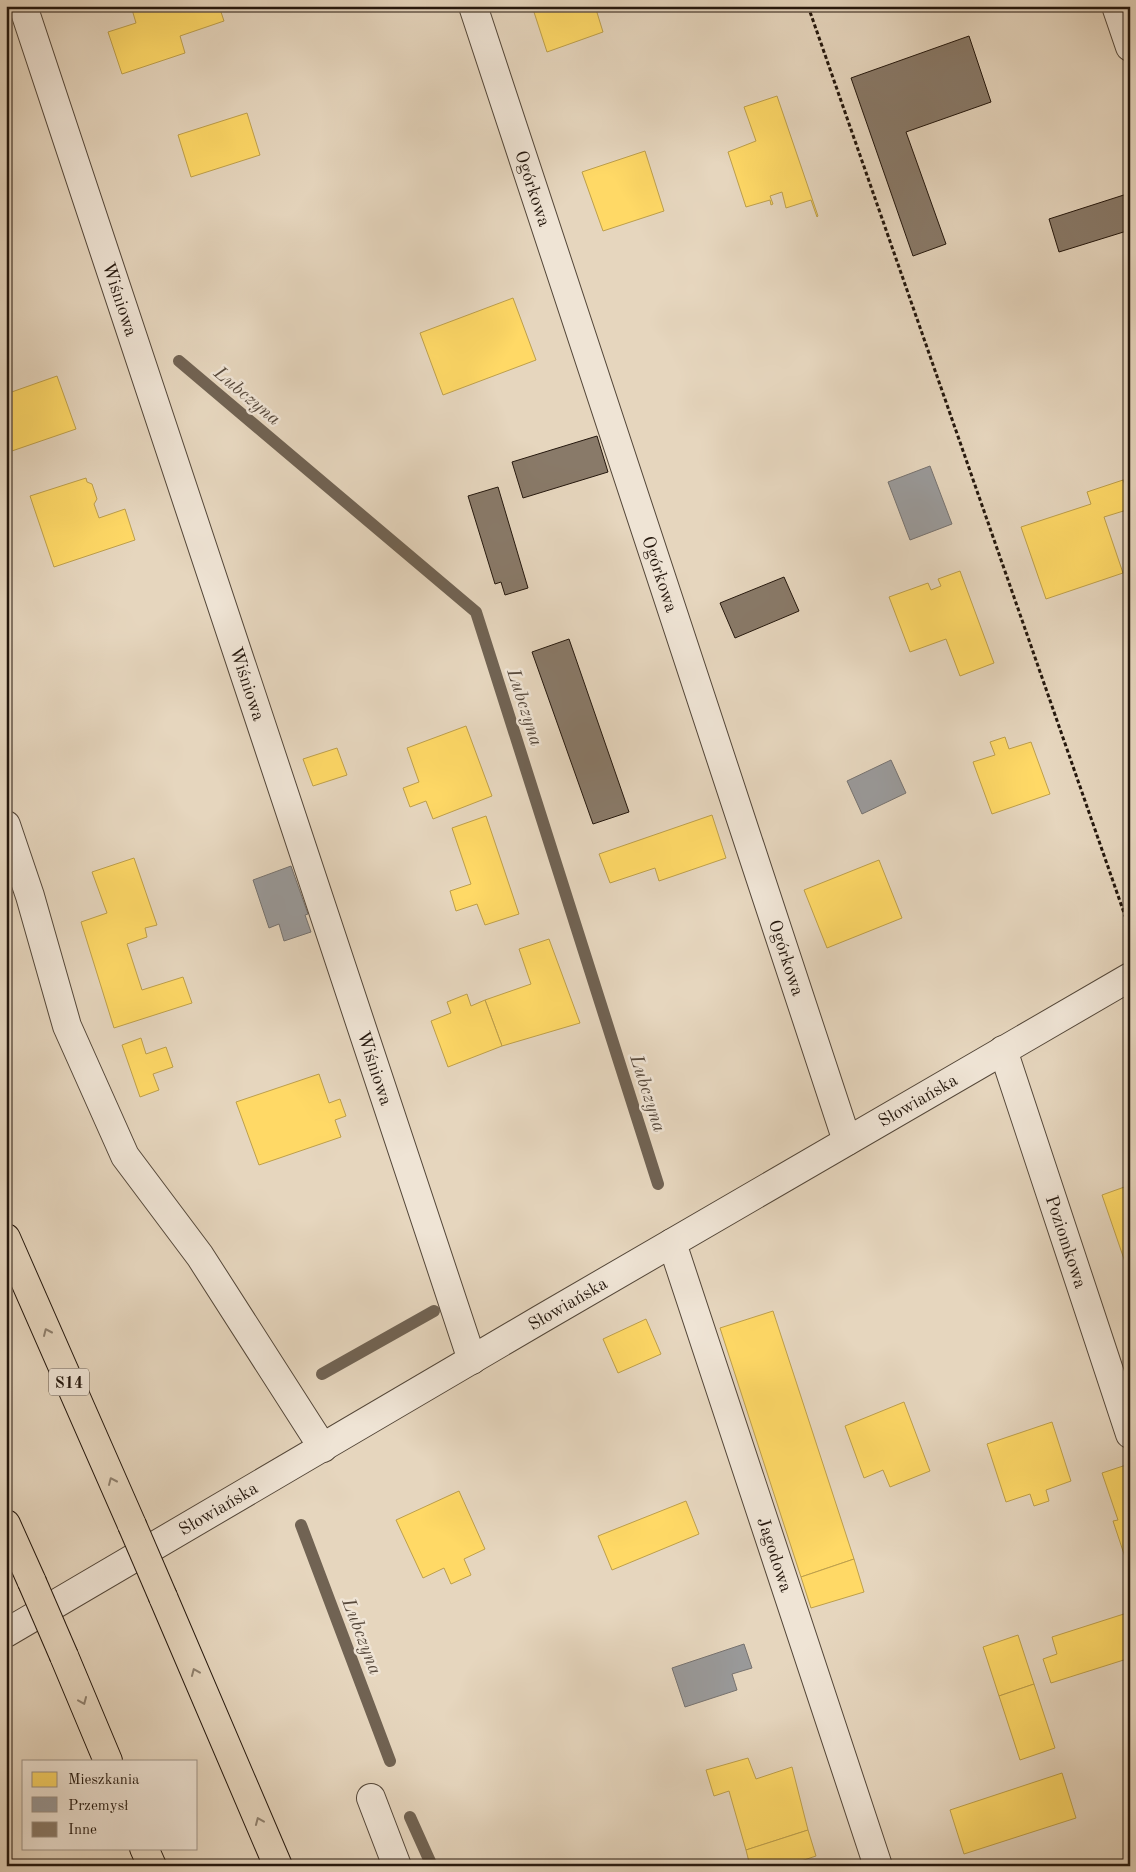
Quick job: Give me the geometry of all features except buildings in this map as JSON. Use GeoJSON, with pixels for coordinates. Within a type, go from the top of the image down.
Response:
{"type":"FeatureCollection","features":[{"type":"Feature","properties":{"kind":"highway","name":"S14"},"geometry":{"type":"LineString","coordinates":[[6,1238],[132,1525],[278,1866]]}},
{"type":"Feature","properties":{"kind":"highway"},"geometry":{"type":"LineString","coordinates":[[6,1524],[108,1760]]}},
{"type":"Feature","properties":{"kind":"highway"},"geometry":{"type":"LineString","coordinates":[[145,1850],[152,1866]]}},
{"type":"Feature","properties":{"kind":"street","name":"Wiśniowa"},"geometry":{"type":"LineString","coordinates":[[23,6],[472,1360]]}},
{"type":"Feature","properties":{"kind":"street","name":"Ogórkowa"},"geometry":{"type":"LineString","coordinates":[[473,6],[848,1141]]}},
{"type":"Feature","properties":{"kind":"street"},"geometry":{"type":"LineString","coordinates":[[1116,6],[1130,48]]}},
{"type":"Feature","properties":{"kind":"street"},"geometry":{"type":"LineString","coordinates":[[6,825],[30,896],[67,1026],[125,1156],[200,1256],[323,1448]]}},
{"type":"Feature","properties":{"kind":"street","name":"Słowiańska"},"geometry":{"type":"LineString","coordinates":[[6,1633],[1130,976]]}},
{"type":"Feature","properties":{"kind":"street","name":"Poziomkowa"},"geometry":{"type":"LineString","coordinates":[[1003,1050],[1130,1434]]}},
{"type":"Feature","properties":{"kind":"street","name":"Jagodowa"},"geometry":{"type":"LineString","coordinates":[[672,1243],[878,1866]]}},
{"type":"Feature","properties":{"kind":"street"},"geometry":{"type":"LineString","coordinates":[[371,1798],[397,1866]]}},
{"type":"Feature","properties":{"kind":"path"},"geometry":{"type":"LineString","coordinates":[[808,6],[1130,930]]}},
{"type":"Feature","properties":{"kind":"waterway","name":"Lubczyna"},"geometry":{"type":"LineString","coordinates":[[179,361],[476,612],[658,1184]]}},
{"type":"Feature","properties":{"kind":"waterway","name":"Lubczyna"},"geometry":{"type":"LineString","coordinates":[[322,1374],[434,1311]]}},
{"type":"Feature","properties":{"kind":"waterway","name":"Lubczyna"},"geometry":{"type":"LineString","coordinates":[[301,1525],[390,1761]]}},
{"type":"Feature","properties":{"kind":"waterway","name":"Lubczyna"},"geometry":{"type":"LineString","coordinates":[[410,1817],[432,1866]]}}]}
